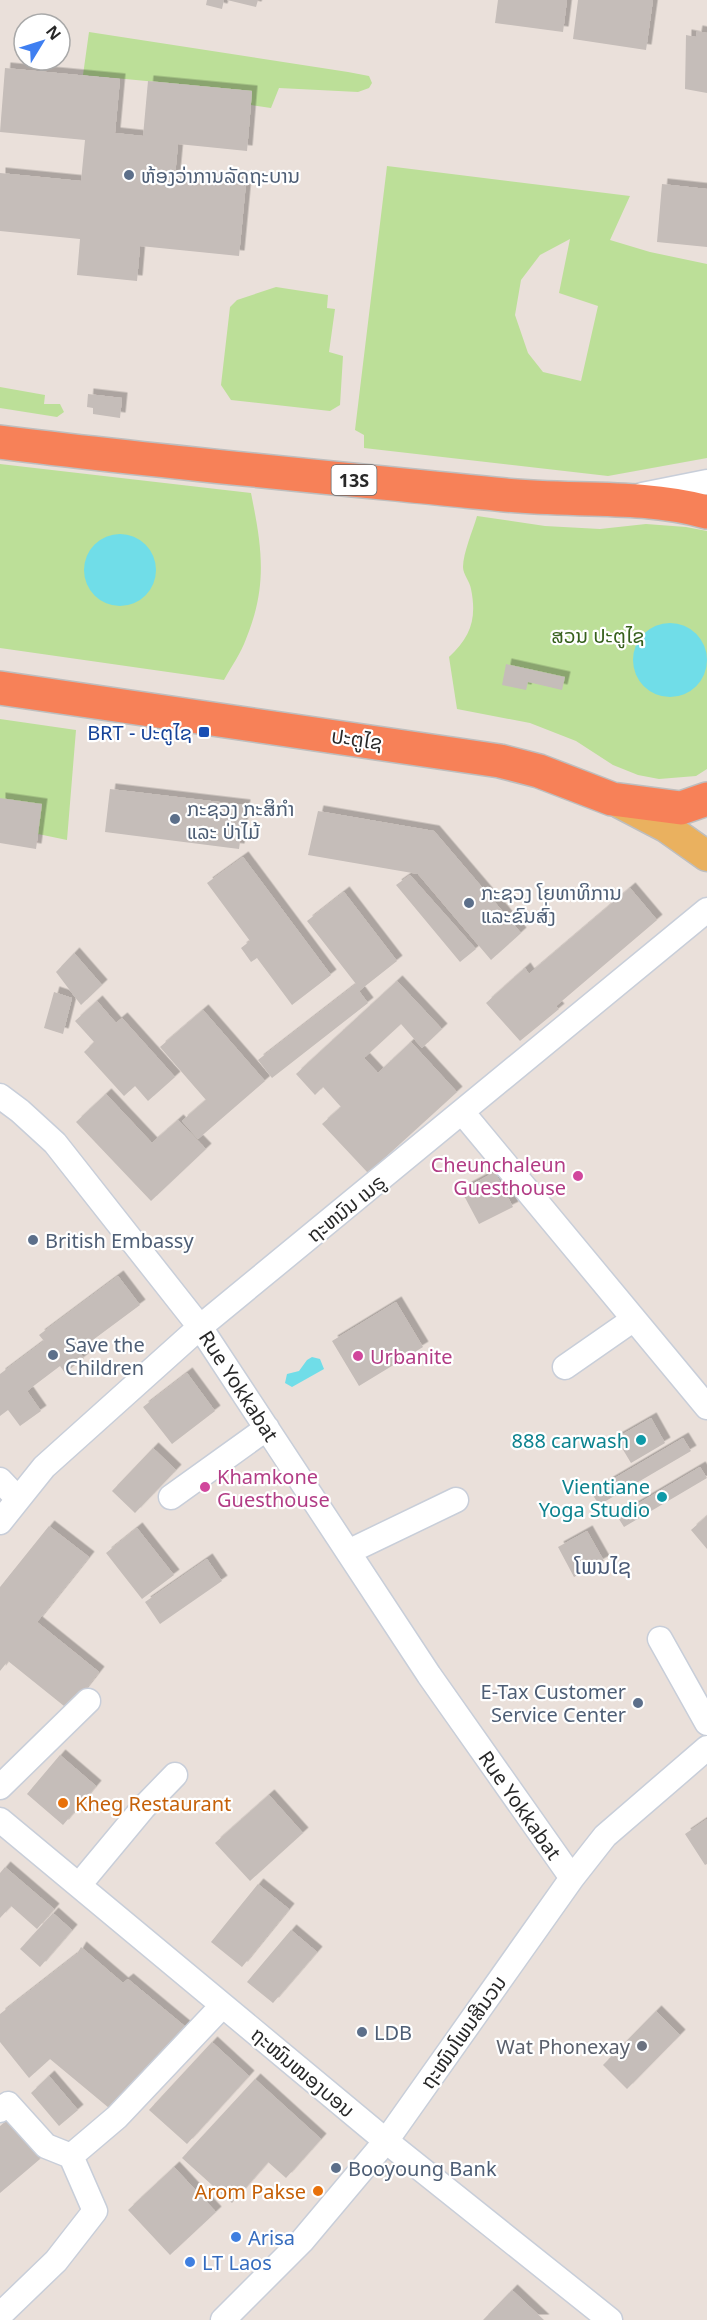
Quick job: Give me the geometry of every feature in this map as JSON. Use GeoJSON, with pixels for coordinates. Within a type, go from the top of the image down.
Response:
{"type":"FeatureCollection","features":[{"type":"Feature","properties":{"kind":"highway","name":"13S"},"geometry":{"type":"LineString","coordinates":[[0,442],[144,460],[544,499],[619,499],[674,503],[707,512]]}},
{"type":"Feature","properties":{"kind":"highway","name":"ປະຕູໄຊ"},"geometry":{"type":"LineString","coordinates":[[0,688],[500,761],[539,771],[612,799],[681,808],[707,799]]}},
{"type":"Feature","properties":{"kind":"main road"},"geometry":{"type":"LineString","coordinates":[[612,799],[666,827],[707,856]]}},
{"type":"Feature","properties":{"kind":"street"},"geometry":{"type":"LineString","coordinates":[[619,499],[707,482]]}},
{"type":"Feature","properties":{"kind":"street","name":"ຖະຫນົນ ເນຣູ"},"geometry":{"type":"LineString","coordinates":[[0,1522],[44,1467],[200,1327],[707,910]]}},
{"type":"Feature","properties":{"kind":"street","name":"Rue Yokkabat"},"geometry":{"type":"LineString","coordinates":[[0,1096],[55,1143],[200,1327],[429,1675],[572,1878]]}},
{"type":"Feature","properties":{"kind":"street"},"geometry":{"type":"LineString","coordinates":[[462,1113],[707,1407]]}},
{"type":"Feature","properties":{"kind":"street"},"geometry":{"type":"LineString","coordinates":[[565,1367],[634,1319]]}},
{"type":"Feature","properties":{"kind":"street"},"geometry":{"type":"LineString","coordinates":[[171,1497],[267,1428]]}},
{"type":"Feature","properties":{"kind":"street"},"geometry":{"type":"LineString","coordinates":[[0,1480],[18,1498]]}},
{"type":"Feature","properties":{"kind":"street"},"geometry":{"type":"LineString","coordinates":[[348,1552],[456,1500]]}},
{"type":"Feature","properties":{"kind":"street"},"geometry":{"type":"LineString","coordinates":[[660,1639],[707,1723]]}},
{"type":"Feature","properties":{"kind":"street"},"geometry":{"type":"LineString","coordinates":[[0,1787],[88,1701]]}},
{"type":"Feature","properties":{"kind":"street","name":"ຖະໜົນໂພນສີນວນ"},"geometry":{"type":"LineString","coordinates":[[223,2320],[302,2241],[386,2141],[572,1878],[605,1836],[707,1749]]}},
{"type":"Feature","properties":{"kind":"street"},"geometry":{"type":"LineString","coordinates":[[79,1885],[143,1808],[176,1775]]}},
{"type":"Feature","properties":{"kind":"street","name":"ຖະໜົນໜອງບອນ"},"geometry":{"type":"LineString","coordinates":[[0,1820],[386,2141],[610,2320]]}},
{"type":"Feature","properties":{"kind":"street"},"geometry":{"type":"LineString","coordinates":[[71,2156],[117,2118],[222,2006]]}},
{"type":"Feature","properties":{"kind":"street"},"geometry":{"type":"LineString","coordinates":[[0,2110],[8,2104],[46,2146],[71,2156],[96,2211],[56,2261],[0,2315]]}},
{"type":"Feature","properties":{"kind":"green space"},"geometry":{"type":"Polygon","coordinates":[[[89,32],[348,72],[369,76],[372,83],[369,88],[358,92],[279,88],[271,108],[251,105],[252,91],[83,75],[89,32]]]}},
{"type":"Feature","properties":{"kind":"green space"},"geometry":{"type":"Polygon","coordinates":[[[387,166],[630,196],[610,240],[650,252],[707,264],[707,458],[608,476],[364,448],[364,435],[355,430],[387,166]],[[570,239],[540,255],[521,280],[515,315],[528,353],[543,372],[581,381],[598,306],[559,293],[570,239]]]}},
{"type":"Feature","properties":{"kind":"green space"},"geometry":{"type":"Polygon","coordinates":[[[276,287],[328,295],[327,308],[335,309],[329,352],[343,356],[340,405],[330,411],[231,400],[221,385],[230,307],[237,300],[276,287]]]}},
{"type":"Feature","properties":{"kind":"green space"},"geometry":{"type":"Polygon","coordinates":[[[0,387],[45,395],[44,404],[60,404],[64,412],[57,417],[0,408],[0,387]]]}},
{"type":"Feature","properties":{"kind":"green space"},"geometry":{"type":"Polygon","coordinates":[[[0,464],[251,493],[260,549],[258,601],[246,639],[224,680],[0,648],[0,464]]]}},
{"type":"Feature","properties":{"kind":"green space","name":"ສວນ ປະຕູໄຊ"},"geometry":{"type":"Polygon","coordinates":[[[477,516],[545,526],[600,529],[646,524],[707,531],[707,769],[696,776],[659,779],[638,775],[613,765],[576,741],[530,723],[457,709],[449,657],[463,642],[472,618],[473,599],[464,572],[463,561],[477,516]]]}},
{"type":"Feature","properties":{"kind":"green space"},"geometry":{"type":"Polygon","coordinates":[[[0,719],[76,730],[67,840],[38,834],[0,798],[0,719]]]}},
{"type":"Feature","properties":{"kind":"water"},"geometry":{"type":"Polygon","coordinates":[[[120,534],[140,540],[150,550],[156,570],[150,590],[140,600],[120,606],[100,600],[90,590],[84,570],[90,550],[100,540],[120,534]]]}},
{"type":"Feature","properties":{"kind":"water"},"geometry":{"type":"Polygon","coordinates":[[[670,623],[684,626],[696,634],[704,646],[707,660],[704,674],[696,686],[684,694],[670,697],[656,694],[644,686],[636,674],[633,660],[636,646],[644,634],[656,626],[670,623]]]}},
{"type":"Feature","properties":{"kind":"water"},"geometry":{"type":"Polygon","coordinates":[[[312,1357],[320,1359],[324,1369],[292,1387],[285,1383],[287,1374],[299,1371],[312,1357]]]}},
{"type":"Feature","properties":{"kind":"building"},"geometry":{"type":"Polygon","coordinates":[[[207,0],[224,0],[222,9],[206,5],[207,0]]]}},
{"type":"Feature","properties":{"kind":"building"},"geometry":{"type":"Polygon","coordinates":[[[227,0],[258,0],[256,7],[227,0]]]}},
{"type":"Feature","properties":{"kind":"building"},"geometry":{"type":"Polygon","coordinates":[[[498,0],[567,0],[563,32],[495,23],[498,0]]]}},
{"type":"Feature","properties":{"kind":"building"},"geometry":{"type":"Polygon","coordinates":[[[578,0],[653,0],[646,50],[573,39],[578,0]]]}},
{"type":"Feature","properties":{"kind":"building"},"geometry":{"type":"Polygon","coordinates":[[[697,31],[707,33],[707,93],[685,89],[686,35],[696,37],[697,31]]]}},
{"type":"Feature","properties":{"kind":"building","name":"ຫ້ອງວ່າການລັດຖະບານ"},"geometry":{"type":"Polygon","coordinates":[[[5,68],[12,69],[12,72],[47,72],[120,79],[115,133],[143,136],[148,81],[252,91],[247,151],[178,144],[175,176],[246,183],[239,256],[140,246],[137,281],[77,275],[80,239],[0,231],[0,173],[81,181],[85,140],[0,132],[5,68]]]}},
{"type":"Feature","properties":{"kind":"building"},"geometry":{"type":"Polygon","coordinates":[[[662,184],[707,189],[707,247],[657,242],[662,184]]]}},
{"type":"Feature","properties":{"kind":"building"},"geometry":{"type":"Polygon","coordinates":[[[88,394],[122,398],[120,418],[93,414],[93,408],[87,407],[88,394]]]}},
{"type":"Feature","properties":{"kind":"building"},"geometry":{"type":"Polygon","coordinates":[[[506,664],[565,677],[562,690],[528,682],[526,690],[502,685],[506,664]]]}},
{"type":"Feature","properties":{"kind":"building","name":"ກະຊວງ ກະສິກຳ ແລະ ປ່າໄມ້"},"geometry":{"type":"Polygon","coordinates":[[[110,789],[245,805],[239,849],[105,832],[110,789]]]}},
{"type":"Feature","properties":{"kind":"building"},"geometry":{"type":"Polygon","coordinates":[[[0,798],[42,804],[36,849],[0,843],[0,798]]]}},
{"type":"Feature","properties":{"kind":"building","name":"ກະຊວງ ໂຍທາທິການ ແລະຂົນສົ່ງ"},"geometry":{"type":"Polygon","coordinates":[[[318,811],[434,831],[521,933],[491,960],[418,874],[308,855],[318,811]]]}},
{"type":"Feature","properties":{"kind":"building"},"geometry":{"type":"Polygon","coordinates":[[[243,857],[331,975],[292,1005],[257,958],[251,962],[241,948],[250,941],[207,883],[243,857]]]}},
{"type":"Feature","properties":{"kind":"building"},"geometry":{"type":"Polygon","coordinates":[[[410,875],[476,949],[460,962],[396,885],[410,875]]]}},
{"type":"Feature","properties":{"kind":"building"},"geometry":{"type":"Polygon","coordinates":[[[630,888],[657,920],[556,1006],[559,1009],[520,1041],[486,1003],[525,968],[529,974],[630,888]]]}},
{"type":"Feature","properties":{"kind":"building"},"geometry":{"type":"Polygon","coordinates":[[[344,892],[397,961],[359,991],[368,1003],[272,1078],[258,1060],[356,984],[307,921],[344,892]]]}},
{"type":"Feature","properties":{"kind":"building"},"geometry":{"type":"Polygon","coordinates":[[[74,953],[102,985],[81,1005],[56,972],[74,953]]]}},
{"type":"Feature","properties":{"kind":"building"},"geometry":{"type":"Polygon","coordinates":[[[397,981],[442,1029],[422,1048],[401,1024],[364,1058],[378,1073],[411,1042],[457,1092],[368,1173],[322,1124],[341,1107],[323,1087],[315,1095],[296,1074],[397,981]]]}},
{"type":"Feature","properties":{"kind":"building"},"geometry":{"type":"Polygon","coordinates":[[[54,992],[72,998],[63,1034],[44,1028],[54,992]]]}},
{"type":"Feature","properties":{"kind":"building"},"geometry":{"type":"Polygon","coordinates":[[[97,1001],[116,1023],[122,1018],[175,1077],[148,1101],[135,1086],[124,1096],[84,1052],[94,1042],[75,1021],[97,1001]]]}},
{"type":"Feature","properties":{"kind":"building"},"geometry":{"type":"Polygon","coordinates":[[[203,1010],[265,1081],[198,1139],[182,1121],[206,1100],[160,1047],[203,1010]]]}},
{"type":"Feature","properties":{"kind":"building"},"geometry":{"type":"Polygon","coordinates":[[[106,1094],[152,1143],[178,1120],[206,1149],[151,1201],[76,1122],[106,1094]]]}},
{"type":"Feature","properties":{"kind":"building"},"geometry":{"type":"Polygon","coordinates":[[[495,1172],[513,1207],[479,1224],[461,1190],[495,1172]]]}},
{"type":"Feature","properties":{"kind":"building","name":"Save the Children"},"geometry":{"type":"Polygon","coordinates":[[[118,1276],[140,1305],[78,1351],[84,1358],[65,1373],[60,1366],[27,1391],[41,1411],[20,1426],[8,1410],[0,1416],[0,1374],[44,1341],[39,1335],[118,1276]]]}},
{"type":"Feature","properties":{"kind":"building"},"geometry":{"type":"Polygon","coordinates":[[[396,1302],[423,1347],[359,1386],[332,1341],[396,1302]]]}},
{"type":"Feature","properties":{"kind":"building"},"geometry":{"type":"Polygon","coordinates":[[[187,1373],[215,1411],[172,1444],[143,1407],[187,1373]]]}},
{"type":"Feature","properties":{"kind":"building","name":"888 carwash"},"geometry":{"type":"Polygon","coordinates":[[[651,1418],[665,1443],[631,1463],[616,1438],[651,1418]]]}},
{"type":"Feature","properties":{"kind":"building"},"geometry":{"type":"Polygon","coordinates":[[[683,1438],[691,1451],[599,1505],[591,1492],[683,1438]]]}},
{"type":"Feature","properties":{"kind":"building"},"geometry":{"type":"Polygon","coordinates":[[[153,1448],[176,1470],[135,1513],[112,1491],[153,1448]]]}},
{"type":"Feature","properties":{"kind":"building","name":"Vientiane Yoga Studio"},"geometry":{"type":"Polygon","coordinates":[[[700,1467],[707,1478],[624,1527],[617,1516],[700,1467]]]}},
{"type":"Feature","properties":{"kind":"building"},"geometry":{"type":"Polygon","coordinates":[[[707,1516],[707,1549],[691,1530],[707,1516]]]}},
{"type":"Feature","properties":{"kind":"building"},"geometry":{"type":"Polygon","coordinates":[[[49,1526],[89,1557],[37,1622],[99,1672],[69,1710],[8,1661],[0,1671],[0,1587],[49,1526]]]}},
{"type":"Feature","properties":{"kind":"building"},"geometry":{"type":"Polygon","coordinates":[[[137,1528],[174,1575],[142,1599],[106,1553],[137,1528]]]}},
{"type":"Feature","properties":{"kind":"building"},"geometry":{"type":"Polygon","coordinates":[[[587,1531],[604,1561],[574,1577],[558,1547],[587,1531]]]}},
{"type":"Feature","properties":{"kind":"building"},"geometry":{"type":"Polygon","coordinates":[[[207,1559],[222,1581],[160,1624],[145,1602],[207,1559]]]}},
{"type":"Feature","properties":{"kind":"building"},"geometry":{"type":"Polygon","coordinates":[[[60,1755],[96,1786],[63,1825],[27,1794],[60,1755]]]}},
{"type":"Feature","properties":{"kind":"building"},"geometry":{"type":"Polygon","coordinates":[[[269,1795],[303,1833],[250,1881],[215,1843],[269,1795]]]}},
{"type":"Feature","properties":{"kind":"building"},"geometry":{"type":"Polygon","coordinates":[[[707,1819],[707,1864],[705,1865],[685,1834],[707,1819]]]}},
{"type":"Feature","properties":{"kind":"building"},"geometry":{"type":"Polygon","coordinates":[[[5,1867],[54,1909],[37,1929],[11,1906],[0,1918],[0,1873],[5,1867]]]}},
{"type":"Feature","properties":{"kind":"building"},"geometry":{"type":"Polygon","coordinates":[[[258,1884],[289,1909],[242,1967],[211,1942],[258,1884]]]}},
{"type":"Feature","properties":{"kind":"building"},"geometry":{"type":"Polygon","coordinates":[[[53,1913],[72,1930],[40,1967],[20,1949],[53,1913]]]}},
{"type":"Feature","properties":{"kind":"building"},"geometry":{"type":"Polygon","coordinates":[[[291,1930],[317,1952],[273,2003],[247,1982],[291,1930]]]}},
{"type":"Feature","properties":{"kind":"building"},"geometry":{"type":"Polygon","coordinates":[[[81,1947],[123,1983],[128,1979],[187,2028],[109,2108],[50,2059],[29,2078],[0,2042],[0,2014],[77,1954],[81,1947]]]}},
{"type":"Feature","properties":{"kind":"building"},"geometry":{"type":"Polygon","coordinates":[[[656,2011],[680,2035],[627,2089],[603,2065],[656,2011]]]}},
{"type":"Feature","properties":{"kind":"building"},"geometry":{"type":"Polygon","coordinates":[[[212,2042],[249,2076],[187,2144],[149,2110],[212,2042]]]}},
{"type":"Feature","properties":{"kind":"building"},"geometry":{"type":"Polygon","coordinates":[[[49,2076],[78,2110],[59,2126],[31,2093],[49,2076]]]}},
{"type":"Feature","properties":{"kind":"building"},"geometry":{"type":"Polygon","coordinates":[[[255,2079],[321,2139],[286,2178],[268,2162],[232,2203],[182,2158],[255,2079]]]}},
{"type":"Feature","properties":{"kind":"building"},"geometry":{"type":"Polygon","coordinates":[[[7,2120],[40,2159],[0,2193],[0,2126],[7,2120]]]}},
{"type":"Feature","properties":{"kind":"building"},"geometry":{"type":"Polygon","coordinates":[[[174,2167],[216,2212],[170,2255],[128,2210],[174,2167]]]}},
{"type":"Feature","properties":{"kind":"building"},"geometry":{"type":"Polygon","coordinates":[[[512,2290],[544,2320],[483,2320],[512,2290]]]}},
{"type":"Feature","properties":{"kind":"place","name":"ຫ້ອງວ່າການລັດຖະບານ"},"geometry":{"type":"Point","coordinates":[129,175]}},
{"type":"Feature","properties":{"kind":"place","name":"BRT - ປະຕູໄຊ"},"geometry":{"type":"Point","coordinates":[204,732]}},
{"type":"Feature","properties":{"kind":"place","name":"ກະຊວງ ກະສິກຳ ແລະ ປ່າໄມ້"},"geometry":{"type":"Point","coordinates":[175,819]}},
{"type":"Feature","properties":{"kind":"place","name":"ກະຊວງ ໂຍທາທິການ ແລະຂົນສົ່ງ"},"geometry":{"type":"Point","coordinates":[469,903]}},
{"type":"Feature","properties":{"kind":"place","name":"Cheunchaleun Guesthouse"},"geometry":{"type":"Point","coordinates":[578,1176]}},
{"type":"Feature","properties":{"kind":"place","name":"British Embassy"},"geometry":{"type":"Point","coordinates":[33,1240]}},
{"type":"Feature","properties":{"kind":"place","name":"Save the Children"},"geometry":{"type":"Point","coordinates":[53,1355]}},
{"type":"Feature","properties":{"kind":"place","name":"Urbanite"},"geometry":{"type":"Point","coordinates":[358,1356]}},
{"type":"Feature","properties":{"kind":"place","name":"888 carwash"},"geometry":{"type":"Point","coordinates":[641,1440]}},
{"type":"Feature","properties":{"kind":"place","name":"Khamkone Guesthouse"},"geometry":{"type":"Point","coordinates":[205,1487]}},
{"type":"Feature","properties":{"kind":"place","name":"Vientiane Yoga Studio"},"geometry":{"type":"Point","coordinates":[662,1497]}},
{"type":"Feature","properties":{"kind":"place","name":"E-Tax Customer Service Center"},"geometry":{"type":"Point","coordinates":[638,1703]}},
{"type":"Feature","properties":{"kind":"place","name":"Kheg Restaurant"},"geometry":{"type":"Point","coordinates":[63,1803]}},
{"type":"Feature","properties":{"kind":"place","name":"LDB"},"geometry":{"type":"Point","coordinates":[362,2032]}},
{"type":"Feature","properties":{"kind":"place","name":"Wat Phonexay"},"geometry":{"type":"Point","coordinates":[642,2046]}},
{"type":"Feature","properties":{"kind":"place","name":"Booyoung Bank"},"geometry":{"type":"Point","coordinates":[336,2168]}},
{"type":"Feature","properties":{"kind":"place","name":"Arom Pakse"},"geometry":{"type":"Point","coordinates":[318,2191]}},
{"type":"Feature","properties":{"kind":"place","name":"Arisa"},"geometry":{"type":"Point","coordinates":[236,2237]}},
{"type":"Feature","properties":{"kind":"place","name":"LT Laos"},"geometry":{"type":"Point","coordinates":[190,2262]}},
{"type":"Feature","properties":{"kind":"district","name":"ໂພນໄຊ"},"geometry":{"type":"Point","coordinates":[603,1565]}}]}
